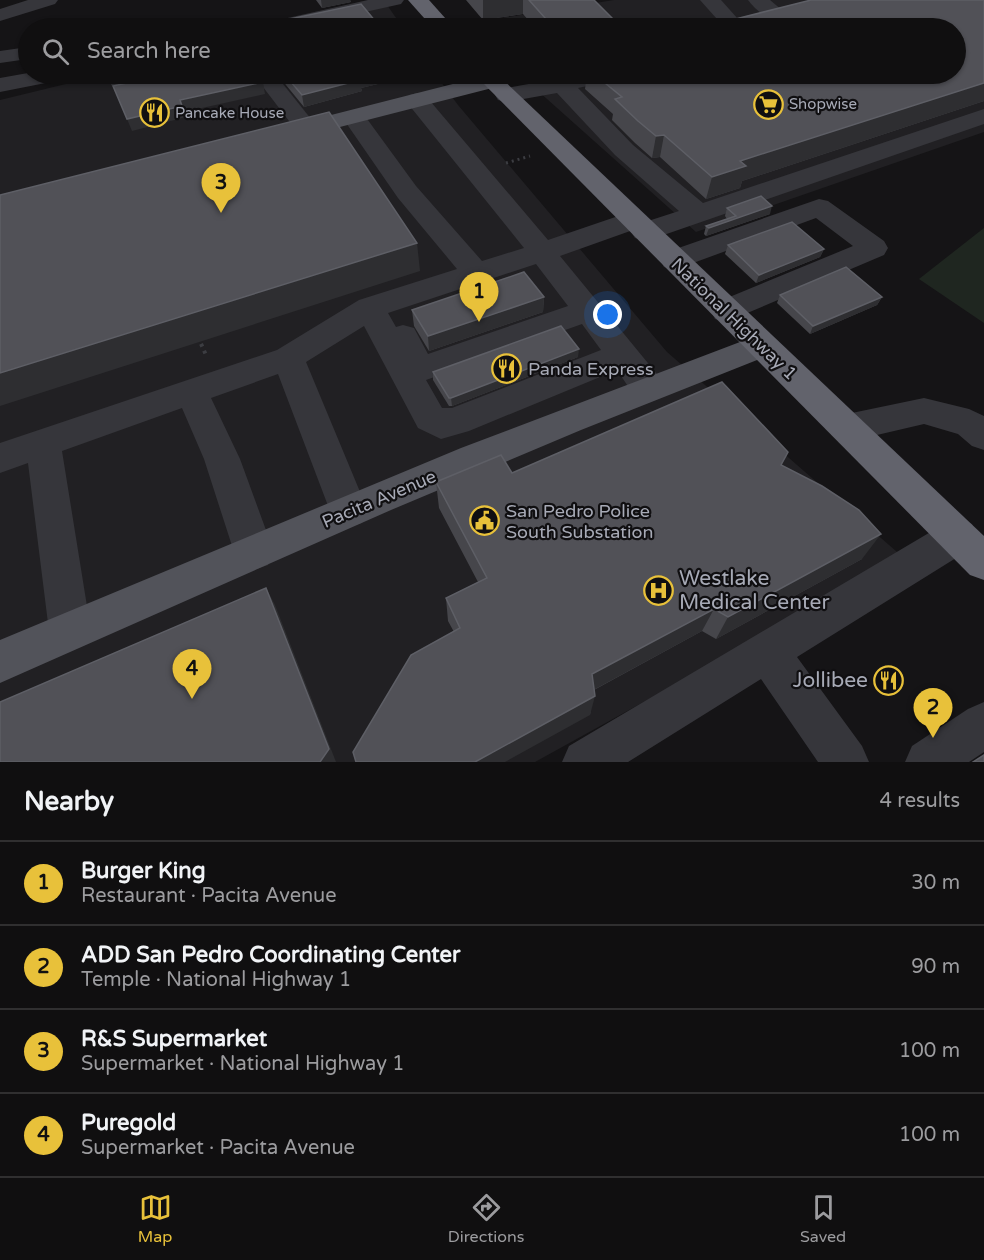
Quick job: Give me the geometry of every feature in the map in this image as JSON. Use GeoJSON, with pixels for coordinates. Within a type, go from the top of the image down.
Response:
{"type":"FeatureCollection","features":[{"type":"Feature","properties":{"kind":"highway"},"geometry":{"type":"LineString","coordinates":[[418,0],[435,18]]}},
{"type":"Feature","properties":{"kind":"highway","name":"National Highway 1"},"geometry":{"type":"LineString","coordinates":[[503,84],[560,148],[971,549]]}},
{"type":"Feature","properties":{"kind":"main road"},"geometry":{"type":"LineString","coordinates":[[274,138],[487,84]]}},
{"type":"Feature","properties":{"kind":"main road","name":"Pacita Avenue"},"geometry":{"type":"LineString","coordinates":[[0,662],[349,511],[649,388],[761,346]]}},
{"type":"Feature","properties":{"kind":"lane"},"geometry":{"type":"LineString","coordinates":[[0,15],[48,0]]}},
{"type":"Feature","properties":{"kind":"lane"},"geometry":{"type":"LineString","coordinates":[[313,18],[394,0]]}},
{"type":"Feature","properties":{"kind":"lane"},"geometry":{"type":"LineString","coordinates":[[710,0],[726,18]]}},
{"type":"Feature","properties":{"kind":"lane"},"geometry":{"type":"LineString","coordinates":[[758,0],[779,16]]}},
{"type":"Feature","properties":{"kind":"lane"},"geometry":{"type":"LineString","coordinates":[[772,18],[801,10]]}},
{"type":"Feature","properties":{"kind":"lane"},"geometry":{"type":"LineString","coordinates":[[0,57],[18,54]]}},
{"type":"Feature","properties":{"kind":"lane"},"geometry":{"type":"LineString","coordinates":[[0,85],[18,82]]}},
{"type":"Feature","properties":{"kind":"lane"},"geometry":{"type":"LineString","coordinates":[[272,84],[307,129]]}},
{"type":"Feature","properties":{"kind":"lane"},"geometry":{"type":"LineString","coordinates":[[546,84],[566,84]]}},
{"type":"Feature","properties":{"kind":"lane"},"geometry":{"type":"LineString","coordinates":[[561,85],[624,150],[697,212]]}},
{"type":"Feature","properties":{"kind":"lane"},"geometry":{"type":"LineString","coordinates":[[417,100],[542,252],[649,388]]}},
{"type":"Feature","properties":{"kind":"lane"},"geometry":{"type":"LineString","coordinates":[[0,458],[288,358],[378,305],[542,252],[697,212],[984,116]]}},
{"type":"Feature","properties":{"kind":"lane"},"geometry":{"type":"LineString","coordinates":[[354,117],[407,192],[475,273]]}},
{"type":"Feature","properties":{"kind":"lane"},"geometry":{"type":"LineString","coordinates":[[674,260],[819,207],[874,249],[726,311]]}},
{"type":"Feature","properties":{"kind":"lane"},"geometry":{"type":"LineString","coordinates":[[378,305],[420,370],[588,310]]}},
{"type":"Feature","properties":{"kind":"lane"},"geometry":{"type":"LineString","coordinates":[[378,305],[430,418],[441,425],[457,421],[623,354]]}},
{"type":"Feature","properties":{"kind":"lane"},"geometry":{"type":"LineString","coordinates":[[288,358],[349,511]]}},
{"type":"Feature","properties":{"kind":"lane"},"geometry":{"type":"LineString","coordinates":[[206,386],[222,459],[255,552]]}},
{"type":"Feature","properties":{"kind":"lane"},"geometry":{"type":"LineString","coordinates":[[847,428],[924,411],[969,423],[984,436]]}},
{"type":"Feature","properties":{"kind":"lane"},"geometry":{"type":"LineString","coordinates":[[44,443],[70,631]]}},
{"type":"Feature","properties":{"kind":"lane"},"geometry":{"type":"LineString","coordinates":[[585,762],[767,651],[971,549]]}},
{"type":"Feature","properties":{"kind":"lane"},"geometry":{"type":"LineString","coordinates":[[767,651],[846,762]]}},
{"type":"Feature","properties":{"kind":"lane"},"geometry":{"type":"LineString","coordinates":[[928,762],[984,725]]}},
{"type":"Feature","properties":{"kind":"path"},"geometry":{"type":"LineString","coordinates":[[475,172],[560,148]]}},
{"type":"Feature","properties":{"kind":"path"},"geometry":{"type":"LineString","coordinates":[[196,331],[206,386]]}},
{"type":"Feature","properties":{"kind":"shaded area","name":"Shopwise"},"geometry":{"type":"Polygon","coordinates":[[[614,0],[984,0],[984,132],[696,232],[530,84],[966,84],[966,18],[501,18],[614,0]]]}},
{"type":"Feature","properties":{"kind":"shaded area"},"geometry":{"type":"Polygon","coordinates":[[[387,5],[396,18],[333,18],[387,5]]]}},
{"type":"Feature","properties":{"kind":"shaded area"},"geometry":{"type":"Polygon","coordinates":[[[66,84],[442,84],[667,352],[904,558],[535,762],[0,762],[0,100],[66,84]]]}},
{"type":"Feature","properties":{"kind":"shaded area"},"geometry":{"type":"Polygon","coordinates":[[[984,228],[984,323],[919,279],[984,228]]]}},
{"type":"Feature","properties":{"kind":"building"},"geometry":{"type":"Polygon","coordinates":[[[529,0],[594,0],[612,18],[545,18],[529,0]]]}},
{"type":"Feature","properties":{"kind":"building"},"geometry":{"type":"Polygon","coordinates":[[[811,0],[984,0],[984,83],[740,161],[746,166],[712,177],[664,135],[656,136],[638,121],[615,99],[622,97],[606,84],[966,84],[966,18],[740,18],[811,0]]]}},
{"type":"Feature","properties":{"kind":"building"},"geometry":{"type":"Polygon","coordinates":[[[361,4],[373,18],[294,18],[361,4]]]}},
{"type":"Feature","properties":{"kind":"building"},"geometry":{"type":"Polygon","coordinates":[[[122,84],[254,84],[180,100],[182,106],[127,119],[113,86],[122,84]]]}},
{"type":"Feature","properties":{"kind":"building"},"geometry":{"type":"Polygon","coordinates":[[[293,84],[345,84],[302,95],[293,84]]]}},
{"type":"Feature","properties":{"kind":"building"},"geometry":{"type":"Polygon","coordinates":[[[329,112],[417,243],[0,373],[0,195],[329,112]]]}},
{"type":"Feature","properties":{"kind":"building"},"geometry":{"type":"Polygon","coordinates":[[[761,196],[772,206],[709,228],[706,226],[736,216],[727,208],[761,196]]]}},
{"type":"Feature","properties":{"kind":"building"},"geometry":{"type":"Polygon","coordinates":[[[792,222],[824,249],[759,275],[728,245],[792,222]]]}},
{"type":"Feature","properties":{"kind":"building"},"geometry":{"type":"Polygon","coordinates":[[[846,267],[882,297],[813,326],[780,295],[846,267]]]}},
{"type":"Feature","properties":{"kind":"building"},"geometry":{"type":"Polygon","coordinates":[[[524,272],[544,297],[428,336],[412,310],[524,272]]]}},
{"type":"Feature","properties":{"kind":"building","name":"Panda Express"},"geometry":{"type":"Polygon","coordinates":[[[561,326],[579,349],[451,398],[433,372],[561,326]]]}},
{"type":"Feature","properties":{"kind":"building"},"geometry":{"type":"Polygon","coordinates":[[[722,382],[788,452],[781,465],[822,486],[859,510],[881,534],[728,617],[714,609],[592,674],[595,696],[475,762],[356,762],[353,752],[411,655],[460,628],[446,598],[487,578],[436,482],[501,455],[512,473],[722,382]]]}},
{"type":"Feature","properties":{"kind":"building"},"geometry":{"type":"Polygon","coordinates":[[[266,588],[329,749],[320,762],[0,762],[0,702],[266,588]]]}},
{"type":"Feature","properties":{"kind":"building"},"geometry":{"type":"Polygon","coordinates":[[[984,755],[984,762],[973,762],[984,755]]]}},
{"type":"Feature","properties":{"kind":"place","name":"Shopwise"},"geometry":{"type":"Point","coordinates":[768,104]}},
{"type":"Feature","properties":{"kind":"place","name":"Pancake House"},"geometry":{"type":"Point","coordinates":[154,113]}},
{"type":"Feature","properties":{"kind":"place","name":"R&S Supermarket"},"geometry":{"type":"Point","coordinates":[221,213]}},
{"type":"Feature","properties":{"kind":"place","name":"Burger King"},"geometry":{"type":"Point","coordinates":[479,322]}},
{"type":"Feature","properties":{"kind":"place","name":"Panda Express"},"geometry":{"type":"Point","coordinates":[507,369]}},
{"type":"Feature","properties":{"kind":"place","name":"San Pedro Police South Substation"},"geometry":{"type":"Point","coordinates":[485,521]}},
{"type":"Feature","properties":{"kind":"place","name":"Westlake Medical Center"},"geometry":{"type":"Point","coordinates":[658,590]}},
{"type":"Feature","properties":{"kind":"place","name":"Jollibee"},"geometry":{"type":"Point","coordinates":[889,680]}},
{"type":"Feature","properties":{"kind":"place","name":"Puregold"},"geometry":{"type":"Point","coordinates":[192,699]}},
{"type":"Feature","properties":{"kind":"place","name":"ADD San Pedro Coordinating Center"},"geometry":{"type":"Point","coordinates":[933,738]}}]}
